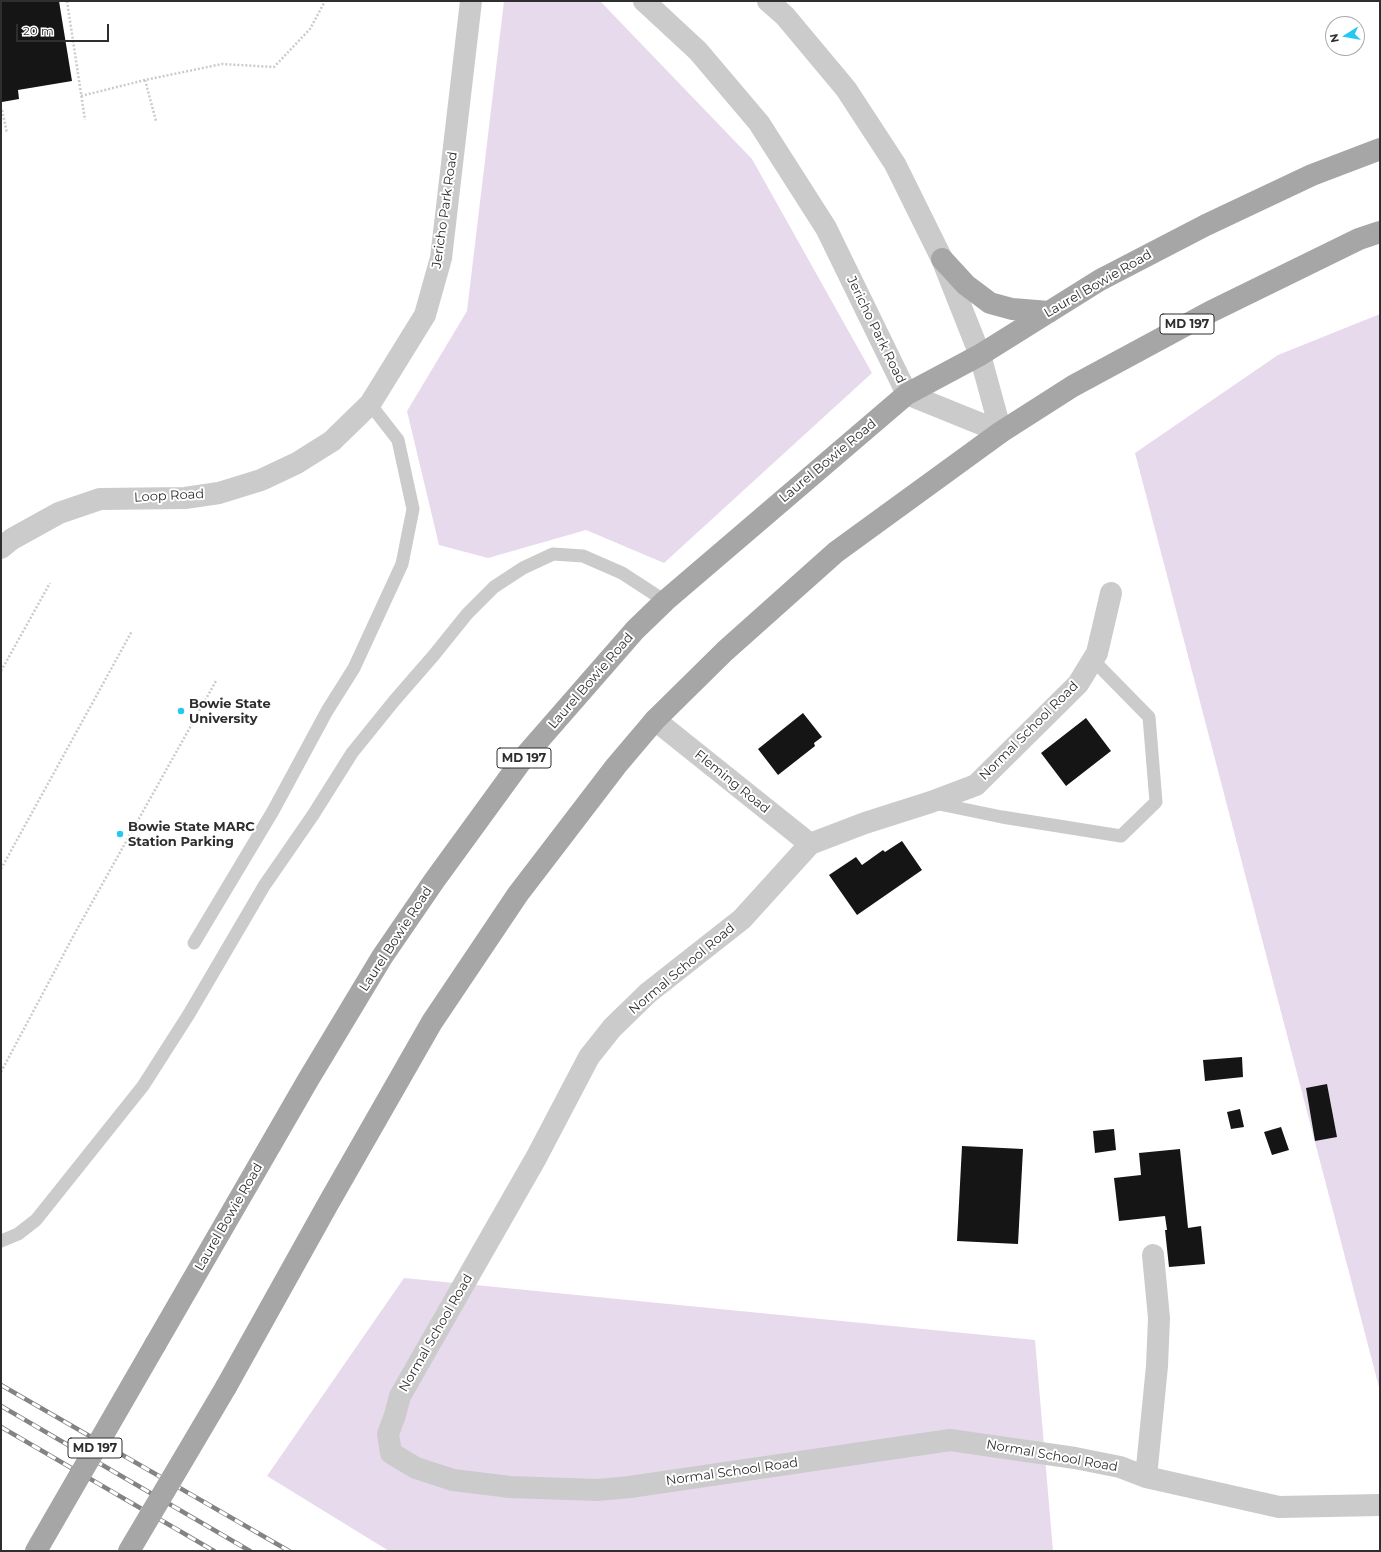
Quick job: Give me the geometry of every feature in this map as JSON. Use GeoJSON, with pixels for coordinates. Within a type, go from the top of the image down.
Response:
{"type":"FeatureCollection","features":[{"type":"Feature","properties":{"kind":"main road","name":"Laurel Bowie Road"},"geometry":{"type":"LineString","coordinates":[[36,1551],[316,1067],[382,957],[434,881],[525,756],[635,630],[665,601],[907,394],[980,355],[1100,280],[1206,225],[1312,175],[1380,148]]}},
{"type":"Feature","properties":{"kind":"main road","name":"MD 197"},"geometry":{"type":"LineString","coordinates":[[129,1551],[226,1387],[432,1022],[518,894],[616,766],[655,720],[725,651],[836,552],[1001,432],[1073,386],[1210,312],[1359,239],[1380,232]]}},
{"type":"Feature","properties":{"kind":"main road"},"geometry":{"type":"LineString","coordinates":[[942,259],[966,285],[990,303],[1012,309],[1049,312]]}},
{"type":"Feature","properties":{"kind":"street","name":"Jericho Park Road"},"geometry":{"type":"LineString","coordinates":[[370,404],[425,316],[441,258],[471,1]]}},
{"type":"Feature","properties":{"kind":"street","name":"Jericho Park Road"},"geometry":{"type":"LineString","coordinates":[[644,1],[698,51],[759,123],[826,228],[907,394],[1001,432]]}},
{"type":"Feature","properties":{"kind":"street"},"geometry":{"type":"LineString","coordinates":[[768,1],[784,16],[846,89],[895,164],[942,259],[980,355],[1001,432]]}},
{"type":"Feature","properties":{"kind":"street","name":"Loop Road"},"geometry":{"type":"LineString","coordinates":[[1,548],[12,539],[59,513],[100,499],[185,498],[219,493],[261,480],[297,463],[332,441],[370,404]]}},
{"type":"Feature","properties":{"kind":"street","name":"Normal School Road"},"geometry":{"type":"LineString","coordinates":[[1111,593],[1097,653],[1078,684],[976,785],[810,844],[742,919],[648,993],[612,1028],[589,1057],[536,1158],[400,1396],[388,1434],[391,1453],[416,1468],[452,1480],[510,1487],[597,1490],[638,1486],[950,1440],[1075,1458],[1120,1467],[1146,1477],[1279,1507],[1380,1505]]}},
{"type":"Feature","properties":{"kind":"street","name":"Fleming Road"},"geometry":{"type":"LineString","coordinates":[[655,720],[810,844]]}},
{"type":"Feature","properties":{"kind":"street"},"geometry":{"type":"LineString","coordinates":[[1146,1477],[1158,1366],[1159,1318],[1153,1255]]}},
{"type":"Feature","properties":{"kind":"lane"},"geometry":{"type":"LineString","coordinates":[[194,943],[273,811],[327,711],[354,668],[402,564],[413,509],[398,440],[370,404]]}},
{"type":"Feature","properties":{"kind":"lane"},"geometry":{"type":"LineString","coordinates":[[1,1241],[18,1234],[36,1220],[143,1086],[189,1014],[264,886],[352,753],[467,614],[494,587],[523,568],[553,554],[583,556],[622,573],[665,601]]}},
{"type":"Feature","properties":{"kind":"lane"},"geometry":{"type":"LineString","coordinates":[[930,802],[1002,817],[1121,836],[1156,802],[1149,717],[1093,660]]}},
{"type":"Feature","properties":{"kind":"path"},"geometry":{"type":"LineString","coordinates":[[67,1],[85,120]]}},
{"type":"Feature","properties":{"kind":"path"},"geometry":{"type":"LineString","coordinates":[[82,96],[145,80],[222,64],[274,67],[310,29],[325,1]]}},
{"type":"Feature","properties":{"kind":"path"},"geometry":{"type":"LineString","coordinates":[[145,80],[156,121]]}},
{"type":"Feature","properties":{"kind":"path"},"geometry":{"type":"LineString","coordinates":[[2,110],[7,133]]}},
{"type":"Feature","properties":{"kind":"path"},"geometry":{"type":"LineString","coordinates":[[1,671],[50,583]]}},
{"type":"Feature","properties":{"kind":"path"},"geometry":{"type":"LineString","coordinates":[[1,869],[132,631]]}},
{"type":"Feature","properties":{"kind":"path"},"geometry":{"type":"LineString","coordinates":[[1,1072],[76,931],[216,681]]}},
{"type":"Feature","properties":{"kind":"shaded area"},"geometry":{"type":"Polygon","coordinates":[[[504,1],[600,1],[752,159],[872,373],[664,563],[586,530],[488,558],[439,545],[407,411],[467,311],[504,1]]]}},
{"type":"Feature","properties":{"kind":"shaded area"},"geometry":{"type":"Polygon","coordinates":[[[1380,314],[1380,1391],[1135,453],[1278,355],[1380,314]]]}},
{"type":"Feature","properties":{"kind":"shaded area"},"geometry":{"type":"Polygon","coordinates":[[[404,1278],[1035,1340],[1053,1551],[389,1551],[267,1476],[404,1278]]]}},
{"type":"Feature","properties":{"kind":"building"},"geometry":{"type":"Polygon","coordinates":[[[1,1],[59,1],[72,81],[18,90],[19,99],[2,102],[1,1]]]}},
{"type":"Feature","properties":{"kind":"building"},"geometry":{"type":"Polygon","coordinates":[[[803,713],[822,737],[814,743],[815,746],[778,775],[758,749],[803,713]]]}},
{"type":"Feature","properties":{"kind":"building"},"geometry":{"type":"Polygon","coordinates":[[[1086,718],[1111,751],[1066,786],[1041,753],[1086,718]]]}},
{"type":"Feature","properties":{"kind":"building"},"geometry":{"type":"Polygon","coordinates":[[[902,841],[922,870],[857,915],[829,875],[856,857],[862,865],[883,850],[885,852],[902,841]]]}},
{"type":"Feature","properties":{"kind":"building"},"geometry":{"type":"Polygon","coordinates":[[[1242,1057],[1243,1077],[1205,1081],[1203,1060],[1242,1057]]]}},
{"type":"Feature","properties":{"kind":"building"},"geometry":{"type":"Polygon","coordinates":[[[1327,1084],[1337,1137],[1315,1141],[1306,1088],[1327,1084]]]}},
{"type":"Feature","properties":{"kind":"building"},"geometry":{"type":"Polygon","coordinates":[[[1240,1109],[1244,1127],[1231,1129],[1227,1112],[1240,1109]]]}},
{"type":"Feature","properties":{"kind":"building"},"geometry":{"type":"Polygon","coordinates":[[[1281,1127],[1289,1150],[1272,1155],[1264,1132],[1281,1127]]]}},
{"type":"Feature","properties":{"kind":"building"},"geometry":{"type":"Polygon","coordinates":[[[1114,1129],[1116,1150],[1095,1153],[1093,1131],[1114,1129]]]}},
{"type":"Feature","properties":{"kind":"building"},"geometry":{"type":"Polygon","coordinates":[[[962,1146],[1023,1149],[1018,1244],[957,1241],[962,1146]]]}},
{"type":"Feature","properties":{"kind":"building"},"geometry":{"type":"Polygon","coordinates":[[[1180,1149],[1188,1228],[1201,1226],[1205,1264],[1169,1267],[1165,1216],[1119,1221],[1114,1178],[1141,1175],[1139,1153],[1180,1149]]]}},
{"type":"Feature","properties":{"kind":"railway"},"geometry":{"type":"LineString","coordinates":[[1,1385],[289,1551]]}},
{"type":"Feature","properties":{"kind":"railway"},"geometry":{"type":"LineString","coordinates":[[1,1406],[250,1551]]}},
{"type":"Feature","properties":{"kind":"railway"},"geometry":{"type":"LineString","coordinates":[[1,1427],[214,1551]]}},
{"type":"Feature","properties":{"kind":"place","name":"Bowie State University"},"geometry":{"type":"Point","coordinates":[181,711]}},
{"type":"Feature","properties":{"kind":"place","name":"Bowie State MARC Station Parking"},"geometry":{"type":"Point","coordinates":[120,834]}}]}
